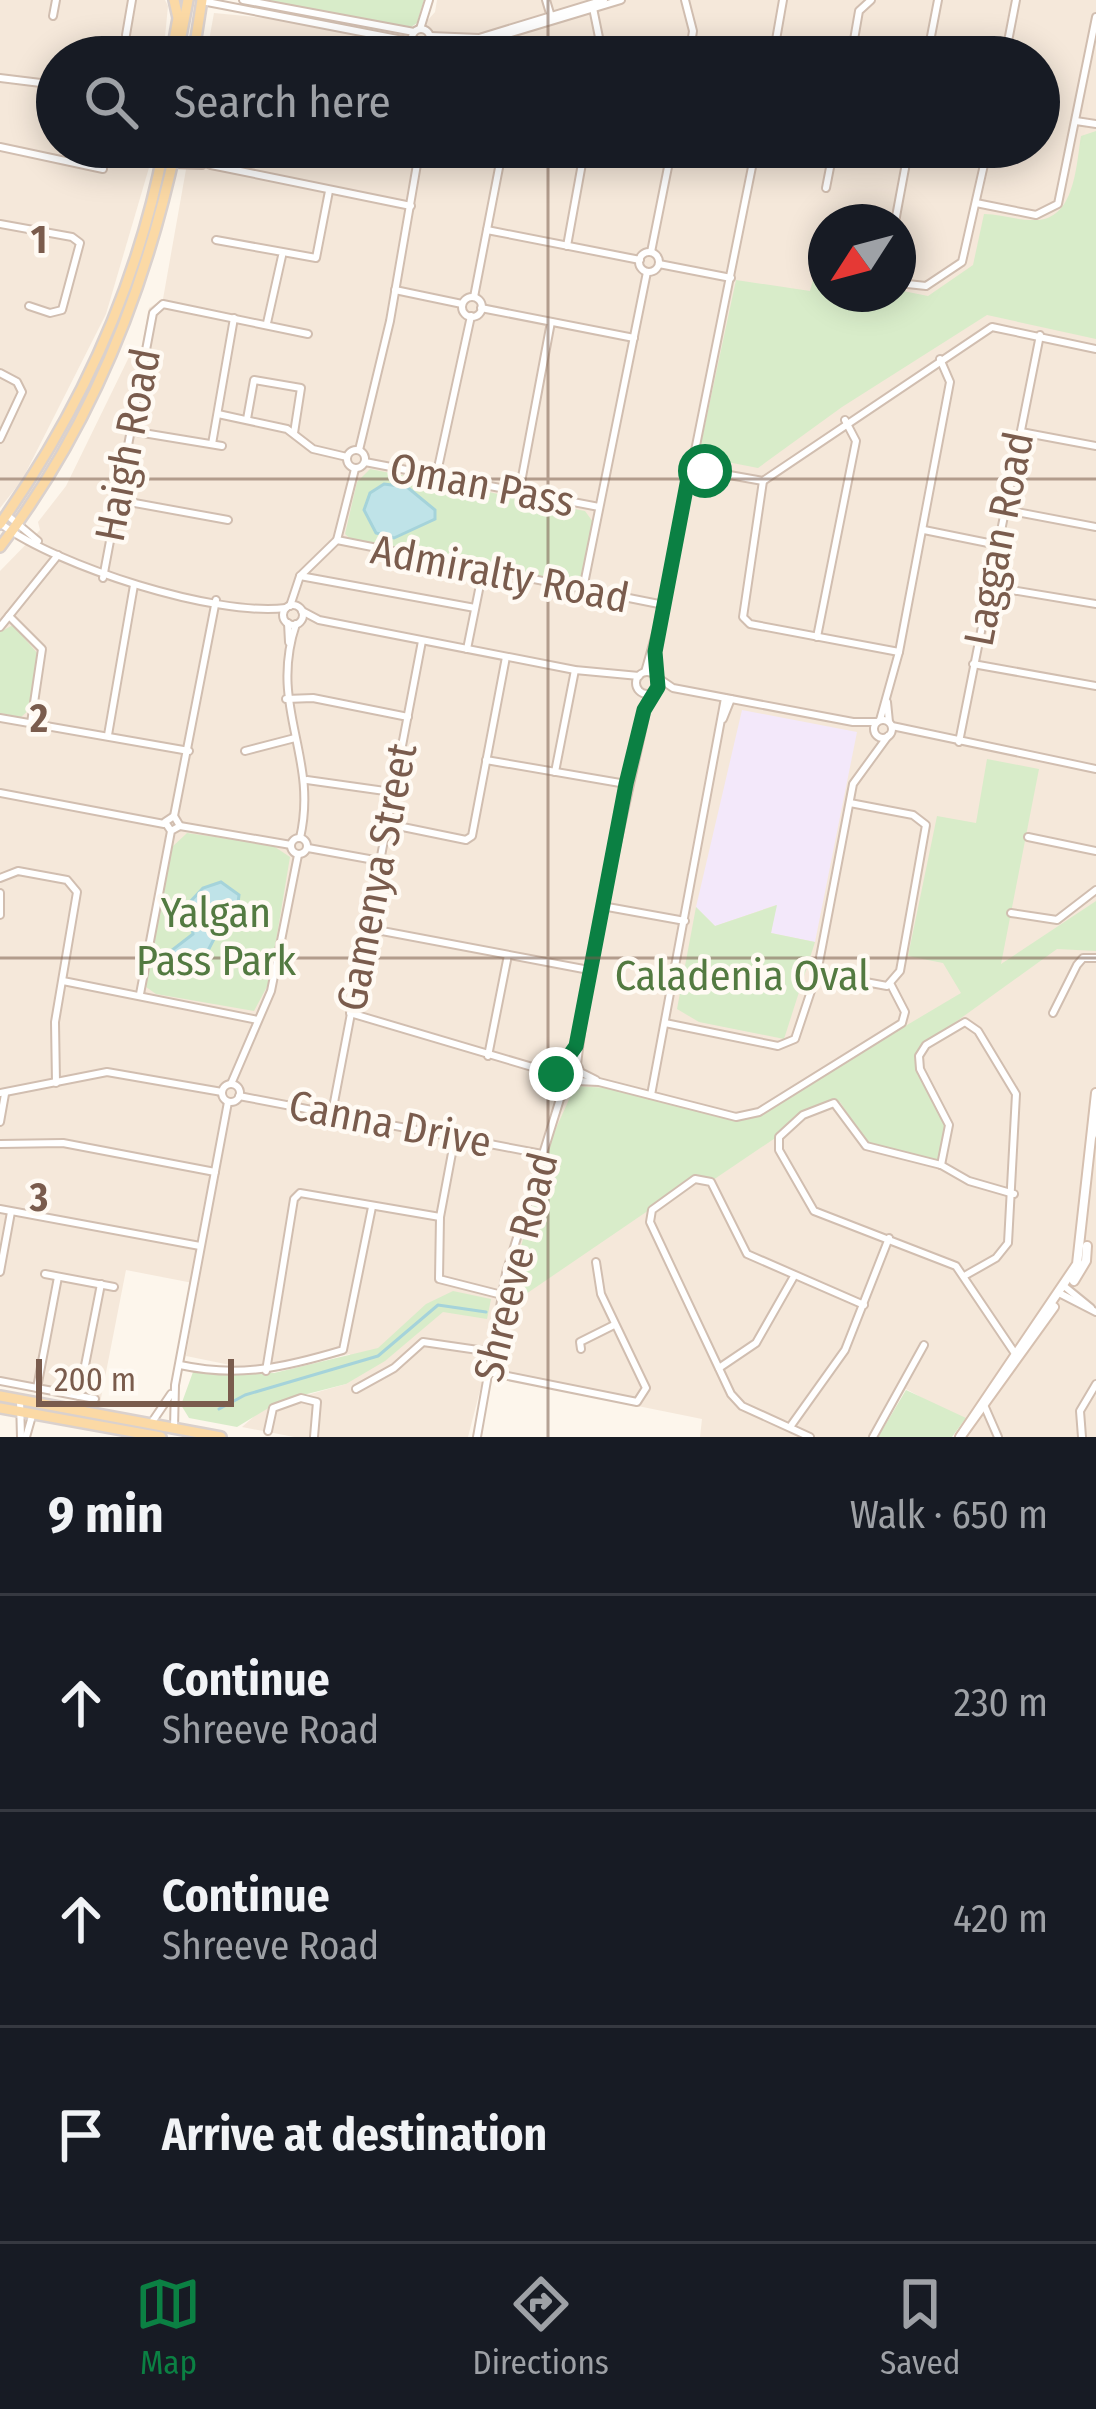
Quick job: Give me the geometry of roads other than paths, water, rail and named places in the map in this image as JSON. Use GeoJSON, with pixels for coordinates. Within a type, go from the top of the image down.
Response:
{"type":"FeatureCollection","features":[{"type":"Feature","properties":{"kind":"main road"},"geometry":{"type":"LineString","coordinates":[[174,0],[176,36]]}},
{"type":"Feature","properties":{"kind":"main road"},"geometry":{"type":"LineString","coordinates":[[179,36],[188,0]]}},
{"type":"Feature","properties":{"kind":"main road"},"geometry":{"type":"LineString","coordinates":[[196,36],[201,0]]}},
{"type":"Feature","properties":{"kind":"main road"},"geometry":{"type":"LineString","coordinates":[[2,521],[49,450],[102,346],[165,168]]}},
{"type":"Feature","properties":{"kind":"main road"},"geometry":{"type":"LineString","coordinates":[[0,547],[68,442],[124,327],[165,168]]}},
{"type":"Feature","properties":{"kind":"main road"},"geometry":{"type":"LineString","coordinates":[[1064,1291],[1082,1247],[1088,1125],[1096,1093]]}},
{"type":"Feature","properties":{"kind":"main road"},"geometry":{"type":"LineString","coordinates":[[983,1404],[1086,1261],[1096,1116]]}},
{"type":"Feature","properties":{"kind":"main road"},"geometry":{"type":"LineString","coordinates":[[0,1396],[220,1437]]}},
{"type":"Feature","properties":{"kind":"main road"},"geometry":{"type":"LineString","coordinates":[[0,1408],[157,1436]]}},
{"type":"Feature","properties":{"kind":"street"},"geometry":{"type":"LineString","coordinates":[[53,16],[56,0]]}},
{"type":"Feature","properties":{"kind":"street"},"geometry":{"type":"LineString","coordinates":[[126,35],[132,0]]}},
{"type":"Feature","properties":{"kind":"street"},"geometry":{"type":"LineString","coordinates":[[201,0],[410,36]]}},
{"type":"Feature","properties":{"kind":"street"},"geometry":{"type":"LineString","coordinates":[[243,0],[413,36]]}},
{"type":"Feature","properties":{"kind":"street"},"geometry":{"type":"LineString","coordinates":[[546,0],[552,18]]}},
{"type":"Feature","properties":{"kind":"street"},"geometry":{"type":"LineString","coordinates":[[592,6],[604,0]]}},
{"type":"Feature","properties":{"kind":"street"},"geometry":{"type":"LineString","coordinates":[[488,36],[621,0]]}},
{"type":"Feature","properties":{"kind":"street"},"geometry":{"type":"LineString","coordinates":[[685,0],[691,36]]}},
{"type":"Feature","properties":{"kind":"street"},"geometry":{"type":"LineString","coordinates":[[777,36],[783,0]]}},
{"type":"Feature","properties":{"kind":"street"},"geometry":{"type":"LineString","coordinates":[[855,36],[859,11],[871,0]]}},
{"type":"Feature","properties":{"kind":"street"},"geometry":{"type":"LineString","coordinates":[[930,36],[938,0]]}},
{"type":"Feature","properties":{"kind":"street"},"geometry":{"type":"LineString","coordinates":[[1009,36],[1016,0]]}},
{"type":"Feature","properties":{"kind":"street"},"geometry":{"type":"LineString","coordinates":[[422,36],[428,4]]}},
{"type":"Feature","properties":{"kind":"street"},"geometry":{"type":"LineString","coordinates":[[592,6],[598,36]]}},
{"type":"Feature","properties":{"kind":"street"},"geometry":{"type":"LineString","coordinates":[[976,203],[1036,215],[1052,210],[1062,196],[1096,17]]}},
{"type":"Feature","properties":{"kind":"street"},"geometry":{"type":"LineString","coordinates":[[0,78],[36,82]]}},
{"type":"Feature","properties":{"kind":"street"},"geometry":{"type":"LineString","coordinates":[[1076,121],[1096,124]]}},
{"type":"Feature","properties":{"kind":"street"},"geometry":{"type":"LineString","coordinates":[[0,147],[36,155]]}},
{"type":"Feature","properties":{"kind":"street"},"geometry":{"type":"LineString","coordinates":[[94,168],[103,170]]}},
{"type":"Feature","properties":{"kind":"street"},"geometry":{"type":"LineString","coordinates":[[225,168],[411,206]]}},
{"type":"Feature","properties":{"kind":"street"},"geometry":{"type":"LineString","coordinates":[[291,845],[300,838],[307,780],[286,699],[294,608],[300,576],[337,539],[355,469],[365,462],[359,450],[416,168]]}},
{"type":"Feature","properties":{"kind":"street"},"geometry":{"type":"LineString","coordinates":[[499,168],[474,297],[481,308],[634,338]]}},
{"type":"Feature","properties":{"kind":"street"},"geometry":{"type":"LineString","coordinates":[[566,245],[581,168]]}},
{"type":"Feature","properties":{"kind":"street"},"geometry":{"type":"LineString","coordinates":[[487,230],[640,260],[651,252],[668,168]]}},
{"type":"Feature","properties":{"kind":"street"},"geometry":{"type":"LineString","coordinates":[[576,1076],[576,1046],[589,970],[752,168]]}},
{"type":"Feature","properties":{"kind":"street"},"geometry":{"type":"LineString","coordinates":[[826,188],[830,168]]}},
{"type":"Feature","properties":{"kind":"street"},"geometry":{"type":"LineString","coordinates":[[898,204],[905,168]]}},
{"type":"Feature","properties":{"kind":"street"},"geometry":{"type":"LineString","coordinates":[[916,285],[926,286],[962,262],[984,168]]}},
{"type":"Feature","properties":{"kind":"street"},"geometry":{"type":"LineString","coordinates":[[216,240],[316,258],[329,190]]}},
{"type":"Feature","properties":{"kind":"street"},"geometry":{"type":"LineString","coordinates":[[0,224],[72,237],[80,243],[62,310],[50,314],[29,306]]}},
{"type":"Feature","properties":{"kind":"street"},"geometry":{"type":"LineString","coordinates":[[651,252],[659,264]]}},
{"type":"Feature","properties":{"kind":"street"},"geometry":{"type":"LineString","coordinates":[[267,323],[283,255]]}},
{"type":"Feature","properties":{"kind":"street"},"geometry":{"type":"LineString","coordinates":[[583,590],[647,272],[640,260]]}},
{"type":"Feature","properties":{"kind":"street"},"geometry":{"type":"LineString","coordinates":[[647,272],[659,264],[731,278]]}},
{"type":"Feature","properties":{"kind":"street"},"geometry":{"type":"LineString","coordinates":[[395,290],[462,304],[471,316]]}},
{"type":"Feature","properties":{"kind":"street"},"geometry":{"type":"LineString","coordinates":[[462,304],[474,297]]}},
{"type":"Feature","properties":{"kind":"street","name":"Haigh Road"},"geometry":{"type":"LineString","coordinates":[[104,578],[153,313],[163,304],[234,317]]}},
{"type":"Feature","properties":{"kind":"street"},"geometry":{"type":"LineString","coordinates":[[436,477],[471,316],[481,308]]}},
{"type":"Feature","properties":{"kind":"street"},"geometry":{"type":"LineString","coordinates":[[212,444],[234,317],[308,334]]}},
{"type":"Feature","properties":{"kind":"street"},"geometry":{"type":"LineString","coordinates":[[518,493],[551,322]]}},
{"type":"Feature","properties":{"kind":"street"},"geometry":{"type":"LineString","coordinates":[[899,652],[750,624],[743,617],[763,481],[845,420],[992,327],[1096,349]]}},
{"type":"Feature","properties":{"kind":"street","name":"Laggan Road"},"geometry":{"type":"LineString","coordinates":[[958,742],[1040,335]]}},
{"type":"Feature","properties":{"kind":"street"},"geometry":{"type":"LineString","coordinates":[[665,1023],[790,1044],[817,973],[856,777],[876,753],[886,727],[887,698],[950,382],[940,359]]}},
{"type":"Feature","properties":{"kind":"street"},"geometry":{"type":"LineString","coordinates":[[0,373],[22,392],[0,439]]}},
{"type":"Feature","properties":{"kind":"street"},"geometry":{"type":"LineString","coordinates":[[247,419],[254,380],[301,388],[293,435]]}},
{"type":"Feature","properties":{"kind":"street","name":"Oman Pass"},"geometry":{"type":"LineString","coordinates":[[218,414],[247,419],[347,457]]}},
{"type":"Feature","properties":{"kind":"street"},"geometry":{"type":"LineString","coordinates":[[818,637],[856,442],[845,420]]}},
{"type":"Feature","properties":{"kind":"street"},"geometry":{"type":"LineString","coordinates":[[131,431],[222,446]]}},
{"type":"Feature","properties":{"kind":"street"},"geometry":{"type":"LineString","coordinates":[[1021,432],[1096,446]]}},
{"type":"Feature","properties":{"kind":"street"},"geometry":{"type":"LineString","coordinates":[[355,469],[347,457],[359,450]]}},
{"type":"Feature","properties":{"kind":"street","name":"Oman Pass"},"geometry":{"type":"LineString","coordinates":[[365,462],[599,507]]}},
{"type":"Feature","properties":{"kind":"street"},"geometry":{"type":"LineString","coordinates":[[690,468],[763,481]]}},
{"type":"Feature","properties":{"kind":"street"},"geometry":{"type":"LineString","coordinates":[[118,500],[228,520]]}},
{"type":"Feature","properties":{"kind":"street"},"geometry":{"type":"LineString","coordinates":[[1006,510],[1096,527]]}},
{"type":"Feature","properties":{"kind":"street"},"geometry":{"type":"LineString","coordinates":[[2,521],[104,578],[259,609],[292,622],[319,620]]}},
{"type":"Feature","properties":{"kind":"street"},"geometry":{"type":"LineString","coordinates":[[924,530],[998,545]]}},
{"type":"Feature","properties":{"kind":"street","name":"Admiralty Road"},"geometry":{"type":"LineString","coordinates":[[337,539],[664,605]]}},
{"type":"Feature","properties":{"kind":"street"},"geometry":{"type":"LineString","coordinates":[[0,627],[58,555]]}},
{"type":"Feature","properties":{"kind":"street"},"geometry":{"type":"LineString","coordinates":[[467,649],[483,570]]}},
{"type":"Feature","properties":{"kind":"street"},"geometry":{"type":"LineString","coordinates":[[300,576],[475,608]]}},
{"type":"Feature","properties":{"kind":"street"},"geometry":{"type":"LineString","coordinates":[[108,736],[134,585]]}},
{"type":"Feature","properties":{"kind":"street"},"geometry":{"type":"LineString","coordinates":[[992,587],[1096,604]]}},
{"type":"Feature","properties":{"kind":"street"},"geometry":{"type":"LineString","coordinates":[[140,994],[168,828],[189,751],[216,600]]}},
{"type":"Feature","properties":{"kind":"street"},"geometry":{"type":"LineString","coordinates":[[292,622],[294,608]]}},
{"type":"Feature","properties":{"kind":"street"},"geometry":{"type":"LineString","coordinates":[[259,609],[294,608],[319,620],[575,670],[621,677],[649,675],[673,688]]}},
{"type":"Feature","properties":{"kind":"street"},"geometry":{"type":"LineString","coordinates":[[9,616],[42,649],[31,723]]}},
{"type":"Feature","properties":{"kind":"street","name":"Gamenya Street"},"geometry":{"type":"LineString","coordinates":[[332,1113],[422,640]]}},
{"type":"Feature","properties":{"kind":"street"},"geometry":{"type":"LineString","coordinates":[[388,824],[466,840],[472,836],[506,657]]}},
{"type":"Feature","properties":{"kind":"street"},"geometry":{"type":"LineString","coordinates":[[974,664],[1096,686]]}},
{"type":"Feature","properties":{"kind":"street"},"geometry":{"type":"LineString","coordinates":[[555,772],[575,670]]}},
{"type":"Feature","properties":{"kind":"street"},"geometry":{"type":"LineString","coordinates":[[646,691],[649,675]]}},
{"type":"Feature","properties":{"kind":"street"},"geometry":{"type":"LineString","coordinates":[[621,677],[646,691],[673,688],[1096,769]]}},
{"type":"Feature","properties":{"kind":"street"},"geometry":{"type":"LineString","coordinates":[[286,699],[314,698],[409,717]]}},
{"type":"Feature","properties":{"kind":"street"},"geometry":{"type":"LineString","coordinates":[[651,1095],[728,698]]}},
{"type":"Feature","properties":{"kind":"street"},"geometry":{"type":"LineString","coordinates":[[0,718],[189,751]]}},
{"type":"Feature","properties":{"kind":"street"},"geometry":{"type":"LineString","coordinates":[[853,722],[876,734]]}},
{"type":"Feature","properties":{"kind":"street"},"geometry":{"type":"LineString","coordinates":[[876,734],[886,727]]}},
{"type":"Feature","properties":{"kind":"street"},"geometry":{"type":"LineString","coordinates":[[876,734],[886,727]]}},
{"type":"Feature","properties":{"kind":"street"},"geometry":{"type":"LineString","coordinates":[[876,734],[876,753]]}},
{"type":"Feature","properties":{"kind":"street"},"geometry":{"type":"LineString","coordinates":[[245,751],[295,737]]}},
{"type":"Feature","properties":{"kind":"street"},"geometry":{"type":"LineString","coordinates":[[486,760],[626,784]]}},
{"type":"Feature","properties":{"kind":"street"},"geometry":{"type":"LineString","coordinates":[[307,780],[393,793]]}},
{"type":"Feature","properties":{"kind":"street"},"geometry":{"type":"LineString","coordinates":[[0,794],[168,828],[180,826],[291,845],[298,854]]}},
{"type":"Feature","properties":{"kind":"street"},"geometry":{"type":"LineString","coordinates":[[850,803],[923,820],[926,830],[900,970],[891,985]]}},
{"type":"Feature","properties":{"kind":"street"},"geometry":{"type":"LineString","coordinates":[[174,816],[180,826]]}},
{"type":"Feature","properties":{"kind":"street"},"geometry":{"type":"LineString","coordinates":[[1028,837],[1096,851]]}},
{"type":"Feature","properties":{"kind":"street"},"geometry":{"type":"LineString","coordinates":[[300,838],[308,848],[380,861]]}},
{"type":"Feature","properties":{"kind":"street"},"geometry":{"type":"LineString","coordinates":[[222,1092],[231,1084],[271,991],[298,854],[308,848]]}},
{"type":"Feature","properties":{"kind":"street"},"geometry":{"type":"LineString","coordinates":[[0,878],[25,872],[68,880],[75,887],[54,1038],[56,1083]]}},
{"type":"Feature","properties":{"kind":"street"},"geometry":{"type":"LineString","coordinates":[[1011,913],[1053,921],[1096,890]]}},
{"type":"Feature","properties":{"kind":"street"},"geometry":{"type":"LineString","coordinates":[[0,893],[0,915]]}},
{"type":"Feature","properties":{"kind":"street"},"geometry":{"type":"LineString","coordinates":[[602,906],[685,921]]}},
{"type":"Feature","properties":{"kind":"street"},"geometry":{"type":"LineString","coordinates":[[366,928],[589,970]]}},
{"type":"Feature","properties":{"kind":"street"},"geometry":{"type":"LineString","coordinates":[[488,1057],[508,955]]}},
{"type":"Feature","properties":{"kind":"street"},"geometry":{"type":"LineString","coordinates":[[1053,1013],[1077,965],[1083,958],[1096,958]]}},
{"type":"Feature","properties":{"kind":"street"},"geometry":{"type":"LineString","coordinates":[[817,973],[891,985]]}},
{"type":"Feature","properties":{"kind":"street"},"geometry":{"type":"LineString","coordinates":[[63,982],[258,1020]]}},
{"type":"Feature","properties":{"kind":"street"},"geometry":{"type":"LineString","coordinates":[[350,1013],[488,1057],[560,1070],[736,1117],[759,1112],[902,1023],[905,1012],[891,985]]}},
{"type":"Feature","properties":{"kind":"street"},"geometry":{"type":"LineString","coordinates":[[941,1166],[949,1125],[920,1069],[919,1056],[957,1023],[965,1022],[978,1031],[1016,1094],[1008,1243],[996,1258],[965,1275]]}},
{"type":"Feature","properties":{"kind":"street"},"geometry":{"type":"LineString","coordinates":[[560,1070],[576,1046]]}},
{"type":"Feature","properties":{"kind":"street"},"geometry":{"type":"LineString","coordinates":[[560,1070],[576,1076]]}},
{"type":"Feature","properties":{"kind":"street","name":"Shreeve Road"},"geometry":{"type":"LineString","coordinates":[[560,1070],[560,1099]]}},
{"type":"Feature","properties":{"kind":"street"},"geometry":{"type":"LineString","coordinates":[[0,1122],[3,1093],[107,1072],[222,1092],[228,1102],[175,1385],[174,1428]]}},
{"type":"Feature","properties":{"kind":"street","name":"Shreeve Road"},"geometry":{"type":"LineString","coordinates":[[477,1437],[502,1295],[560,1099],[576,1076]]}},
{"type":"Feature","properties":{"kind":"street"},"geometry":{"type":"LineString","coordinates":[[228,1102],[239,1096],[231,1084]]}},
{"type":"Feature","properties":{"kind":"street","name":"Canna Drive"},"geometry":{"type":"LineString","coordinates":[[239,1096],[542,1154]]}},
{"type":"Feature","properties":{"kind":"street"},"geometry":{"type":"LineString","coordinates":[[1014,1194],[951,1174],[941,1166],[866,1146],[834,1102],[784,1130],[779,1150],[814,1210],[956,1266],[998,1334],[1019,1352]]}},
{"type":"Feature","properties":{"kind":"street"},"geometry":{"type":"LineString","coordinates":[[455,1137],[440,1217],[439,1279],[502,1295]]}},
{"type":"Feature","properties":{"kind":"street"},"geometry":{"type":"LineString","coordinates":[[0,1144],[63,1143],[215,1172]]}},
{"type":"Feature","properties":{"kind":"street"},"geometry":{"type":"LineString","coordinates":[[810,1437],[742,1406],[718,1368],[650,1222],[652,1210],[695,1180],[711,1182],[747,1254],[793,1278],[864,1305]]}},
{"type":"Feature","properties":{"kind":"street"},"geometry":{"type":"LineString","coordinates":[[266,1371],[294,1199],[300,1192],[440,1217]]}},
{"type":"Feature","properties":{"kind":"street"},"geometry":{"type":"LineString","coordinates":[[179,1365],[223,1374],[266,1371],[344,1350],[372,1207]]}},
{"type":"Feature","properties":{"kind":"street"},"geometry":{"type":"LineString","coordinates":[[0,1209],[200,1246]]}},
{"type":"Feature","properties":{"kind":"street"},"geometry":{"type":"LineString","coordinates":[[0,1271],[11,1212]]}},
{"type":"Feature","properties":{"kind":"street"},"geometry":{"type":"LineString","coordinates":[[790,1427],[845,1350],[889,1238]]}},
{"type":"Feature","properties":{"kind":"street"},"geometry":{"type":"LineString","coordinates":[[488,1372],[637,1402],[646,1388],[601,1294],[596,1262]]}},
{"type":"Feature","properties":{"kind":"street"},"geometry":{"type":"LineString","coordinates":[[45,1274],[114,1287]]}},
{"type":"Feature","properties":{"kind":"street"},"geometry":{"type":"LineString","coordinates":[[37,1388],[58,1277]]}},
{"type":"Feature","properties":{"kind":"street"},"geometry":{"type":"LineString","coordinates":[[718,1368],[756,1343],[793,1278]]}},
{"type":"Feature","properties":{"kind":"street"},"geometry":{"type":"LineString","coordinates":[[80,1396],[101,1285]]}},
{"type":"Feature","properties":{"kind":"street"},"geometry":{"type":"LineString","coordinates":[[1064,1291],[1094,1311]]}},
{"type":"Feature","properties":{"kind":"street"},"geometry":{"type":"LineString","coordinates":[[581,1349],[580,1342],[614,1324]]}},
{"type":"Feature","properties":{"kind":"street"},"geometry":{"type":"LineString","coordinates":[[356,1389],[394,1368],[423,1342],[492,1352]]}},
{"type":"Feature","properties":{"kind":"street"},"geometry":{"type":"LineString","coordinates":[[873,1437],[925,1345]]}},
{"type":"Feature","properties":{"kind":"street"},"geometry":{"type":"LineString","coordinates":[[0,1381],[95,1399]]}},
{"type":"Feature","properties":{"kind":"street"},"geometry":{"type":"LineString","coordinates":[[1082,1437],[1080,1411],[1096,1384]]}},
{"type":"Feature","properties":{"kind":"street"},"geometry":{"type":"LineString","coordinates":[[151,1423],[175,1385]]}},
{"type":"Feature","properties":{"kind":"street"},"geometry":{"type":"LineString","coordinates":[[268,1432],[272,1408],[301,1397],[317,1402],[313,1436]]}},
{"type":"Feature","properties":{"kind":"street"},"geometry":{"type":"LineString","coordinates":[[20,1400],[28,1413],[23,1437]]}},
{"type":"Feature","properties":{"kind":"street"},"geometry":{"type":"LineString","coordinates":[[28,1413],[41,1404]]}},
{"type":"Feature","properties":{"kind":"street"},"geometry":{"type":"LineString","coordinates":[[983,1404],[998,1437]]}},
{"type":"Feature","properties":{"kind":"water"},"geometry":{"type":"Polygon","coordinates":[[[384,484],[407,487],[435,510],[435,519],[394,538],[376,533],[364,510],[370,493],[384,484]]]}},
{"type":"Feature","properties":{"kind":"water"},"geometry":{"type":"Polygon","coordinates":[[[221,882],[239,895],[236,920],[216,935],[200,966],[171,970],[167,954],[193,934],[189,903],[203,888],[221,882]]]}},
{"type":"Feature","properties":{"kind":"waterway"},"geometry":{"type":"LineString","coordinates":[[219,1409],[245,1395],[378,1356],[438,1305],[486,1312]]}},
{"type":"Feature","properties":{"kind":"park label","name":"Yalgan Pass Park"},"geometry":{"type":"Point","coordinates":[216,937]}},
{"type":"Feature","properties":{"kind":"park label","name":"Caladenia Oval"},"geometry":{"type":"Point","coordinates":[742,976]}}]}
